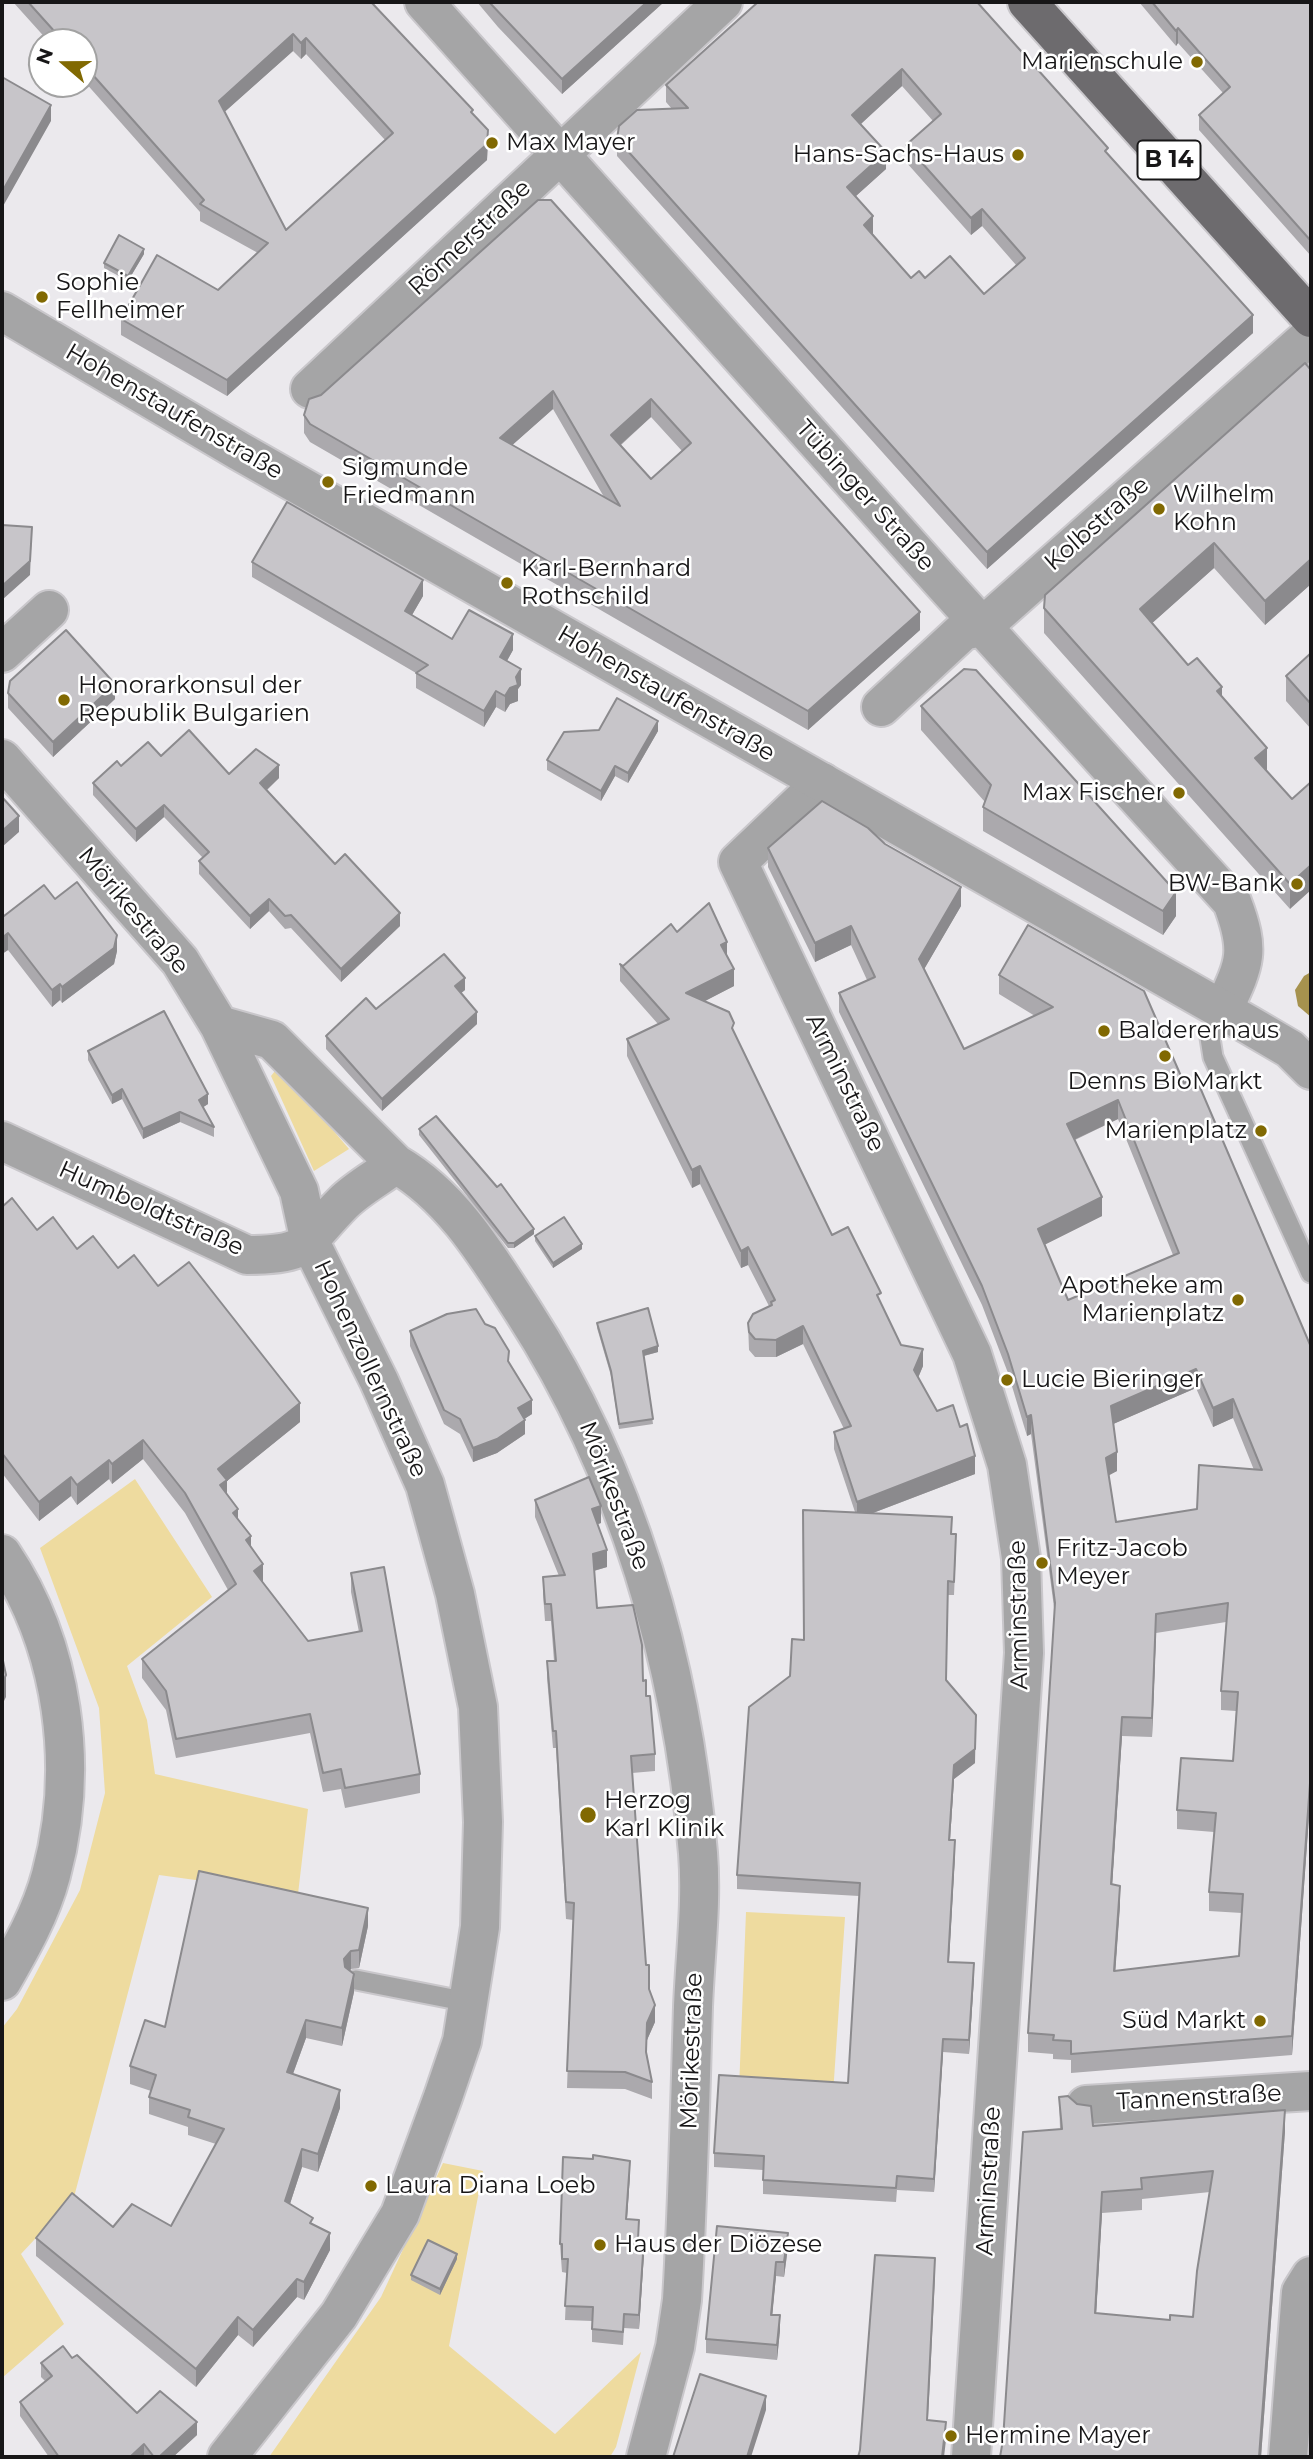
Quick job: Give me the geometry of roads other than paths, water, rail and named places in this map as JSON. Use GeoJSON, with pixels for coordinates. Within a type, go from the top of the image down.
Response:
{"type":"FeatureCollection","features":[{"type":"Feature","properties":{"kind":"main road","name":"B 14"},"geometry":{"type":"LineString","coordinates":[[1027,2],[1311,318]]}},
{"type":"Feature","properties":{"kind":"street","name":"Tübinger Straße"},"geometry":{"type":"LineString","coordinates":[[424,2],[982,627],[1232,902],[1245,945],[1243,964],[1223,1010]]}},
{"type":"Feature","properties":{"kind":"street","name":"Römerstraße"},"geometry":{"type":"LineString","coordinates":[[310,389],[559,152],[723,2]]}},
{"type":"Feature","properties":{"kind":"street","name":"Hohenstaufenstraße"},"geometry":{"type":"LineString","coordinates":[[2,312],[239,451],[1223,1010]]}},
{"type":"Feature","properties":{"kind":"street","name":"Kolbstraße"},"geometry":{"type":"LineString","coordinates":[[881,707],[962,631],[982,627],[1311,335]]}},
{"type":"Feature","properties":{"kind":"street"},"geometry":{"type":"LineString","coordinates":[[2,653],[49,610]]}},
{"type":"Feature","properties":{"kind":"street","name":"Mörikestraße"},"geometry":{"type":"LineString","coordinates":[[2,759],[180,961],[219,1025],[272,1040],[396,1164],[419,1177],[475,1236],[548,1349],[581,1408],[613,1486],[659,1617],[683,1735],[698,1856],[685,2250],[676,2347],[646,2457]]}},
{"type":"Feature","properties":{"kind":"street","name":"Arminstraße"},"geometry":{"type":"LineString","coordinates":[[822,782],[738,862],[940,1280],[972,1354],[1007,1465],[1021,1558],[1024,1653],[971,2457]]}},
{"type":"Feature","properties":{"kind":"street"},"geometry":{"type":"LineString","coordinates":[[1223,1010],[1290,1049],[1311,1070]]}},
{"type":"Feature","properties":{"kind":"street","name":"Hohenzollernstraße"},"geometry":{"type":"LineString","coordinates":[[219,1025],[299,1191],[310,1242],[379,1381],[425,1485],[456,1594],[478,1707],[483,1822],[480,1927],[462,2041],[400,2214],[339,2315],[227,2457]]}},
{"type":"Feature","properties":{"kind":"street","name":"Humboldtstraße"},"geometry":{"type":"LineString","coordinates":[[2,1141],[247,1255],[282,1255],[310,1242],[344,1202],[396,1164]]}},
{"type":"Feature","properties":{"kind":"street"},"geometry":{"type":"LineString","coordinates":[[2,1554],[34,1609],[55,1670],[64,1735],[63,1809],[51,1876],[27,1937],[2,1981]]}},
{"type":"Feature","properties":{"kind":"street","name":"Tannenstraße"},"geometry":{"type":"LineString","coordinates":[[1086,2105],[1311,2091]]}},
{"type":"Feature","properties":{"kind":"street"},"geometry":{"type":"LineString","coordinates":[[1288,2457],[1301,2292],[1311,2276]]}},
{"type":"Feature","properties":{"kind":"lane"},"geometry":{"type":"LineString","coordinates":[[1223,1010],[1210,1038],[1213,1057],[1311,1273]]}},
{"type":"Feature","properties":{"kind":"lane"},"geometry":{"type":"LineString","coordinates":[[356,1980],[468,2002]]}},
{"type":"Feature","properties":{"kind":"place","name":"Marienschule"},"geometry":{"type":"Point","coordinates":[1197,62]}},
{"type":"Feature","properties":{"kind":"place","name":"Max Mayer"},"geometry":{"type":"Point","coordinates":[492,143]}},
{"type":"Feature","properties":{"kind":"place","name":"Hans-Sachs-Haus"},"geometry":{"type":"Point","coordinates":[1018,155]}},
{"type":"Feature","properties":{"kind":"place","name":"Sophie Fellheimer"},"geometry":{"type":"Point","coordinates":[42,297]}},
{"type":"Feature","properties":{"kind":"place","name":"Sigmunde Friedmann"},"geometry":{"type":"Point","coordinates":[328,482]}},
{"type":"Feature","properties":{"kind":"place","name":"Wilhelm Kohn"},"geometry":{"type":"Point","coordinates":[1159,509]}},
{"type":"Feature","properties":{"kind":"place","name":"Karl-Bernhard Rothschild"},"geometry":{"type":"Point","coordinates":[507,583]}},
{"type":"Feature","properties":{"kind":"place","name":"Honorarkonsul der Republik Bulgarien"},"geometry":{"type":"Point","coordinates":[64,700]}},
{"type":"Feature","properties":{"kind":"place","name":"Max Fischer"},"geometry":{"type":"Point","coordinates":[1179,793]}},
{"type":"Feature","properties":{"kind":"place","name":"BW-Bank"},"geometry":{"type":"Point","coordinates":[1297,884]}},
{"type":"Feature","properties":{"kind":"place","name":"Baldererhaus"},"geometry":{"type":"Point","coordinates":[1104,1031]}},
{"type":"Feature","properties":{"kind":"place","name":"Denns BioMarkt"},"geometry":{"type":"Point","coordinates":[1165,1056]}},
{"type":"Feature","properties":{"kind":"place","name":"Marienplatz"},"geometry":{"type":"Point","coordinates":[1261,1131]}},
{"type":"Feature","properties":{"kind":"place","name":"Apotheke am Marienplatz"},"geometry":{"type":"Point","coordinates":[1238,1300]}},
{"type":"Feature","properties":{"kind":"place","name":"Lucie Bieringer"},"geometry":{"type":"Point","coordinates":[1007,1380]}},
{"type":"Feature","properties":{"kind":"place","name":"Fritz-Jacob Meyer"},"geometry":{"type":"Point","coordinates":[1042,1563]}},
{"type":"Feature","properties":{"kind":"place","name":"Herzog Karl Klinik"},"geometry":{"type":"Point","coordinates":[588,1815]}},
{"type":"Feature","properties":{"kind":"place","name":"Süd Markt"},"geometry":{"type":"Point","coordinates":[1260,2021]}},
{"type":"Feature","properties":{"kind":"place","name":"Laura Diana Loeb"},"geometry":{"type":"Point","coordinates":[371,2186]}},
{"type":"Feature","properties":{"kind":"place","name":"Haus der Diözese"},"geometry":{"type":"Point","coordinates":[600,2245]}},
{"type":"Feature","properties":{"kind":"place","name":"Hermine Mayer"},"geometry":{"type":"Point","coordinates":[951,2436]}}]}
